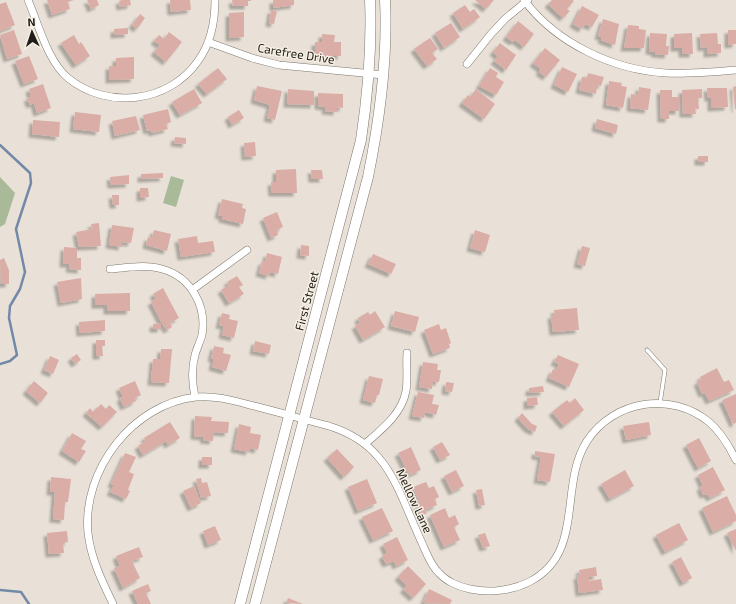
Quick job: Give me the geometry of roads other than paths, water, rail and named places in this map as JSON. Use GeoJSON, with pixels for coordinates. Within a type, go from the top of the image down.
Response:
{"type":"FeatureCollection","features":[{"type":"Feature","properties":{"kind":"main road","name":"First Street"},"geometry":{"type":"LineString","coordinates":[[240,604],[361,140],[369,74],[370,0]]}},
{"type":"Feature","properties":{"kind":"main road"},"geometry":{"type":"LineString","coordinates":[[255,604],[368,177],[378,129],[384,74],[385,0]]}},
{"type":"Feature","properties":{"kind":"street"},"geometry":{"type":"LineString","coordinates":[[28,0],[51,55],[67,77],[83,89],[102,96],[123,99],[145,96],[166,88],[184,77],[198,61],[208,42],[213,29],[215,0]]}},
{"type":"Feature","properties":{"kind":"street"},"geometry":{"type":"LineString","coordinates":[[467,64],[490,34],[505,18],[526,1],[555,31],[571,42],[606,60],[627,67],[666,73],[736,70]]}},
{"type":"Feature","properties":{"kind":"street","name":"Carefree Drive"},"geometry":{"type":"LineString","coordinates":[[208,42],[252,58],[279,65],[369,74],[384,74]]}},
{"type":"Feature","properties":{"kind":"street"},"geometry":{"type":"LineString","coordinates":[[192,290],[247,250]]}},
{"type":"Feature","properties":{"kind":"street"},"geometry":{"type":"LineString","coordinates":[[110,269],[146,267],[160,268],[178,276],[192,290],[200,306],[203,322],[201,337],[192,368],[192,382],[195,397]]}},
{"type":"Feature","properties":{"kind":"street"},"geometry":{"type":"LineString","coordinates":[[365,444],[390,422],[402,403],[406,391],[407,353]]}},
{"type":"Feature","properties":{"kind":"street","name":"Mellow Lane"},"geometry":{"type":"LineString","coordinates":[[113,604],[98,575],[88,532],[90,501],[100,469],[120,439],[146,416],[167,406],[195,397],[225,399],[304,419],[340,430],[365,444],[388,471],[438,573],[454,584],[470,589],[502,591],[520,586],[535,579],[548,568],[558,555],[566,534],[578,459],[586,442],[607,419],[628,408],[641,404],[660,403],[690,410],[710,423],[725,439],[736,460]]}},
{"type":"Feature","properties":{"kind":"lane"},"geometry":{"type":"LineString","coordinates":[[647,350],[665,370],[660,403]]}},
{"type":"Feature","properties":{"kind":"waterway"},"geometry":{"type":"LineString","coordinates":[[0,145],[30,173],[31,183],[16,229],[25,272],[20,289],[10,306],[9,318],[17,355],[10,361],[0,364]]}},
{"type":"Feature","properties":{"kind":"waterway"},"geometry":{"type":"LineString","coordinates":[[0,590],[21,592],[29,604]]}}]}
